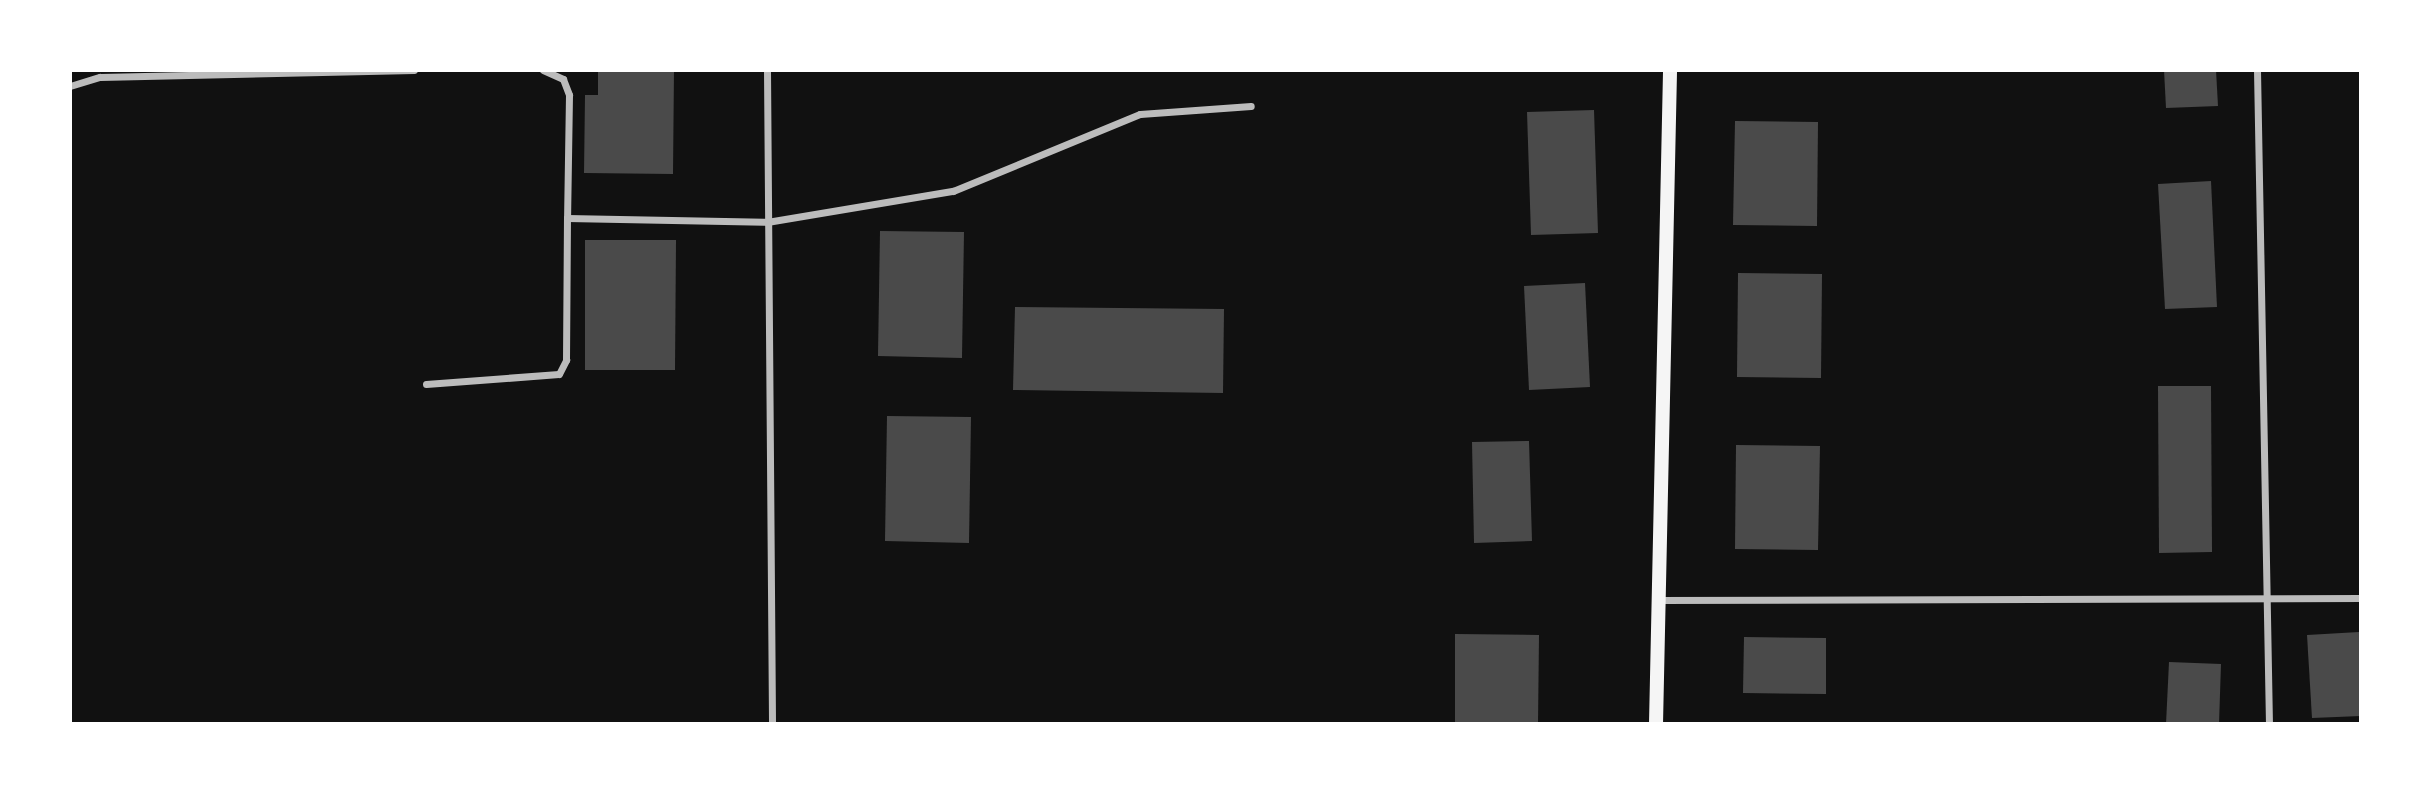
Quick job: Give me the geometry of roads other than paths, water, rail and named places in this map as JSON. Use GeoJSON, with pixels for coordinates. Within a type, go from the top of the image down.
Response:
{"type":"FeatureCollection","features":[{"type":"Feature","properties":{"kind":"main road"},"geometry":{"type":"LineString","coordinates":[[1656,724],[1655,600],[1670,70]]}},
{"type":"Feature","properties":{"kind":"street"},"geometry":{"type":"LineString","coordinates":[[70,86],[100,77],[414,70]]}},
{"type":"Feature","properties":{"kind":"street"},"geometry":{"type":"LineString","coordinates":[[426,384],[559,374],[566,360],[569,95],[563,79],[543,70]]}},
{"type":"Feature","properties":{"kind":"street"},"geometry":{"type":"LineString","coordinates":[[767,70],[772,724]]}},
{"type":"Feature","properties":{"kind":"street"},"geometry":{"type":"LineString","coordinates":[[2257,70],[2269,724]]}},
{"type":"Feature","properties":{"kind":"street"},"geometry":{"type":"LineString","coordinates":[[567,218],[767,222],[953,191],[1140,114],[1251,106]]}},
{"type":"Feature","properties":{"kind":"street"},"geometry":{"type":"LineString","coordinates":[[1655,600],[2361,598]]}}]}
